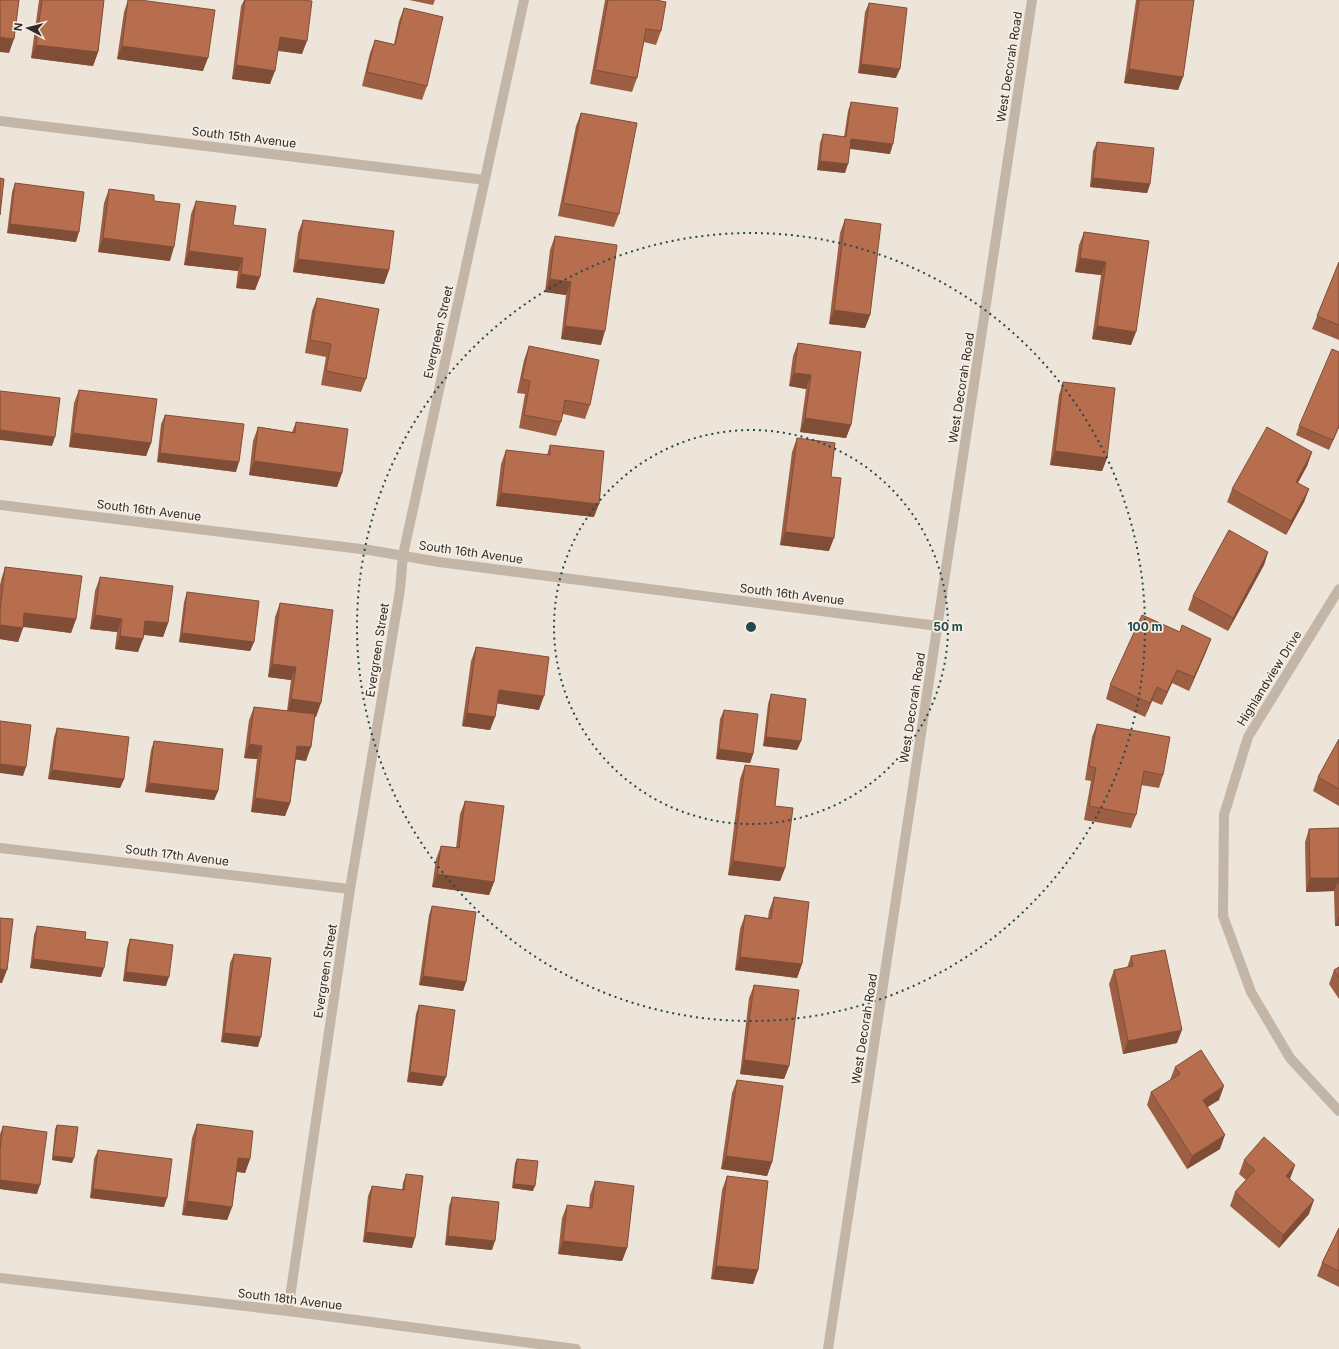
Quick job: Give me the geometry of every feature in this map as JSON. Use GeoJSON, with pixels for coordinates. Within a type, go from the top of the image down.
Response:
{"type":"FeatureCollection","features":[{"type":"Feature","properties":{"kind":"street","name":"Evergreen Street"},"geometry":{"type":"LineString","coordinates":[[288,1312],[350,889],[400,590],[403,555],[524,0]]}},
{"type":"Feature","properties":{"kind":"street","name":"West Decorah Road"},"geometry":{"type":"LineString","coordinates":[[828,1349],[1032,0]]}},
{"type":"Feature","properties":{"kind":"street","name":"South 15th Avenue"},"geometry":{"type":"LineString","coordinates":[[0,121],[485,180]]}},
{"type":"Feature","properties":{"kind":"street","name":"South 16th Avenue"},"geometry":{"type":"LineString","coordinates":[[0,505],[403,555],[439,562],[938,626]]}},
{"type":"Feature","properties":{"kind":"street","name":"Highlandview Drive"},"geometry":{"type":"LineString","coordinates":[[1339,589],[1248,737],[1224,815],[1223,916],[1251,992],[1290,1058],[1339,1111]]}},
{"type":"Feature","properties":{"kind":"street","name":"South 17th Avenue"},"geometry":{"type":"LineString","coordinates":[[0,848],[350,889]]}},
{"type":"Feature","properties":{"kind":"street","name":"South 18th Avenue"},"geometry":{"type":"LineString","coordinates":[[0,1278],[288,1312],[576,1349]]}},
{"type":"Feature","properties":{"kind":"building"},"geometry":{"type":"Polygon","coordinates":[[[0,0],[19,0],[14,39],[0,37],[0,0]]]}},
{"type":"Feature","properties":{"kind":"building"},"geometry":{"type":"Polygon","coordinates":[[[42,0],[104,0],[98,52],[36,45],[42,0]]]}},
{"type":"Feature","properties":{"kind":"building"},"geometry":{"type":"Polygon","coordinates":[[[128,0],[140,0],[215,10],[208,58],[122,46],[128,0]]]}},
{"type":"Feature","properties":{"kind":"building"},"geometry":{"type":"Polygon","coordinates":[[[245,0],[312,1],[307,41],[280,37],[275,71],[236,65],[245,0]]]}},
{"type":"Feature","properties":{"kind":"building"},"geometry":{"type":"Polygon","coordinates":[[[608,0],[656,0],[666,2],[661,31],[646,29],[637,78],[595,70],[608,0]]]}},
{"type":"Feature","properties":{"kind":"building"},"geometry":{"type":"Polygon","coordinates":[[[1139,0],[1194,0],[1183,77],[1129,69],[1139,0]]]}},
{"type":"Feature","properties":{"kind":"building"},"geometry":{"type":"Polygon","coordinates":[[[869,3],[907,8],[900,69],[861,64],[869,3]]]}},
{"type":"Feature","properties":{"kind":"building"},"geometry":{"type":"Polygon","coordinates":[[[404,8],[443,17],[427,86],[367,72],[375,40],[395,45],[404,8]]]}},
{"type":"Feature","properties":{"kind":"building"},"geometry":{"type":"Polygon","coordinates":[[[851,102],[898,108],[893,144],[851,139],[848,164],[820,161],[823,134],[846,137],[851,102]]]}},
{"type":"Feature","properties":{"kind":"building"},"geometry":{"type":"Polygon","coordinates":[[[581,113],[637,123],[619,214],[563,203],[581,113]]]}},
{"type":"Feature","properties":{"kind":"building"},"geometry":{"type":"Polygon","coordinates":[[[1097,142],[1154,148],[1150,184],[1093,178],[1097,142]]]}},
{"type":"Feature","properties":{"kind":"building"},"geometry":{"type":"Polygon","coordinates":[[[0,178],[4,179],[0,215],[0,178]]]}},
{"type":"Feature","properties":{"kind":"building"},"geometry":{"type":"Polygon","coordinates":[[[15,183],[84,192],[79,232],[10,224],[15,183]]]}},
{"type":"Feature","properties":{"kind":"building"},"geometry":{"type":"Polygon","coordinates":[[[109,189],[154,195],[154,201],[180,204],[174,247],[103,238],[109,189]]]}},
{"type":"Feature","properties":{"kind":"building"},"geometry":{"type":"Polygon","coordinates":[[[196,201],[236,206],[233,225],[266,229],[260,277],[241,274],[243,258],[189,251],[196,201]]]}},
{"type":"Feature","properties":{"kind":"building"},"geometry":{"type":"Polygon","coordinates":[[[845,219],[881,224],[870,315],[834,310],[845,219]]]}},
{"type":"Feature","properties":{"kind":"building"},"geometry":{"type":"Polygon","coordinates":[[[303,220],[394,231],[389,270],[298,259],[303,220]]]}},
{"type":"Feature","properties":{"kind":"building"},"geometry":{"type":"Polygon","coordinates":[[[1084,232],[1149,241],[1136,332],[1097,326],[1106,262],[1080,258],[1084,232]]]}},
{"type":"Feature","properties":{"kind":"building"},"geometry":{"type":"Polygon","coordinates":[[[555,236],[617,245],[605,331],[565,326],[571,282],[550,279],[555,236]]]}},
{"type":"Feature","properties":{"kind":"building"},"geometry":{"type":"Polygon","coordinates":[[[1339,262],[1339,325],[1317,316],[1339,262]]]}},
{"type":"Feature","properties":{"kind":"building"},"geometry":{"type":"Polygon","coordinates":[[[317,298],[379,309],[366,379],[326,371],[331,344],[310,340],[317,298]]]}},
{"type":"Feature","properties":{"kind":"building"},"geometry":{"type":"Polygon","coordinates":[[[798,343],[861,352],[851,425],[805,418],[811,375],[794,373],[798,343]]]}},
{"type":"Feature","properties":{"kind":"building"},"geometry":{"type":"Polygon","coordinates":[[[529,346],[599,360],[590,405],[565,400],[561,422],[524,415],[530,381],[522,379],[529,346]]]}},
{"type":"Feature","properties":{"kind":"building"},"geometry":{"type":"Polygon","coordinates":[[[1332,349],[1339,352],[1339,426],[1333,440],[1299,426],[1332,349]]]}},
{"type":"Feature","properties":{"kind":"building"},"geometry":{"type":"Polygon","coordinates":[[[1063,382],[1115,388],[1107,458],[1055,451],[1063,382]]]}},
{"type":"Feature","properties":{"kind":"building"},"geometry":{"type":"Polygon","coordinates":[[[79,390],[157,399],[151,443],[73,433],[79,390]]]}},
{"type":"Feature","properties":{"kind":"building"},"geometry":{"type":"Polygon","coordinates":[[[0,391],[60,398],[55,437],[0,430],[0,391]]]}},
{"type":"Feature","properties":{"kind":"building"},"geometry":{"type":"Polygon","coordinates":[[[165,415],[244,424],[239,462],[160,453],[165,415]]]}},
{"type":"Feature","properties":{"kind":"building"},"geometry":{"type":"Polygon","coordinates":[[[296,422],[348,429],[342,473],[254,461],[258,427],[295,433],[296,422]]]}},
{"type":"Feature","properties":{"kind":"building"},"geometry":{"type":"Polygon","coordinates":[[[1267,427],[1312,452],[1296,482],[1309,489],[1291,521],[1232,489],[1267,427]]]}},
{"type":"Feature","properties":{"kind":"building"},"geometry":{"type":"Polygon","coordinates":[[[797,438],[835,443],[831,477],[841,478],[834,538],[785,532],[797,438]]]}},
{"type":"Feature","properties":{"kind":"building"},"geometry":{"type":"Polygon","coordinates":[[[550,445],[604,451],[599,504],[501,493],[506,450],[550,455],[550,445]]]}},
{"type":"Feature","properties":{"kind":"building"},"geometry":{"type":"Polygon","coordinates":[[[1229,530],[1268,552],[1233,618],[1193,596],[1229,530]]]}},
{"type":"Feature","properties":{"kind":"building"},"geometry":{"type":"Polygon","coordinates":[[[5,567],[82,576],[76,619],[24,613],[23,628],[0,625],[0,611],[5,567]]]}},
{"type":"Feature","properties":{"kind":"building"},"geometry":{"type":"Polygon","coordinates":[[[100,577],[173,586],[168,623],[145,621],[143,639],[120,636],[122,619],[95,615],[100,577]]]}},
{"type":"Feature","properties":{"kind":"building"},"geometry":{"type":"Polygon","coordinates":[[[187,592],[259,601],[254,642],[182,633],[187,592]]]}},
{"type":"Feature","properties":{"kind":"building"},"geometry":{"type":"Polygon","coordinates":[[[280,603],[333,610],[321,703],[291,699],[296,667],[272,664],[280,603]]]}},
{"type":"Feature","properties":{"kind":"building"},"geometry":{"type":"Polygon","coordinates":[[[1142,615],[1180,632],[1182,625],[1211,639],[1194,677],[1177,670],[1167,692],[1157,687],[1150,703],[1110,685],[1142,615]]]}},
{"type":"Feature","properties":{"kind":"building"},"geometry":{"type":"Polygon","coordinates":[[[476,647],[549,657],[544,696],[499,690],[495,717],[467,713],[476,647]]]}},
{"type":"Feature","properties":{"kind":"building"},"geometry":{"type":"Polygon","coordinates":[[[771,694],[806,699],[801,741],[766,737],[771,694]]]}},
{"type":"Feature","properties":{"kind":"building"},"geometry":{"type":"Polygon","coordinates":[[[254,707],[315,714],[311,747],[297,746],[290,803],[255,798],[262,746],[249,744],[254,707]]]}},
{"type":"Feature","properties":{"kind":"building"},"geometry":{"type":"Polygon","coordinates":[[[724,710],[758,714],[753,754],[719,749],[724,710]]]}},
{"type":"Feature","properties":{"kind":"building"},"geometry":{"type":"Polygon","coordinates":[[[0,721],[31,725],[26,767],[0,764],[0,721]]]}},
{"type":"Feature","properties":{"kind":"building"},"geometry":{"type":"Polygon","coordinates":[[[1097,724],[1170,737],[1163,775],[1144,771],[1136,815],[1089,806],[1096,768],[1089,766],[1097,724]]]}},
{"type":"Feature","properties":{"kind":"building"},"geometry":{"type":"Polygon","coordinates":[[[57,728],[129,737],[124,779],[52,770],[57,728]]]}},
{"type":"Feature","properties":{"kind":"building"},"geometry":{"type":"Polygon","coordinates":[[[1339,739],[1339,789],[1318,777],[1339,739]]]}},
{"type":"Feature","properties":{"kind":"building"},"geometry":{"type":"Polygon","coordinates":[[[154,741],[223,749],[218,791],[149,783],[154,741]]]}},
{"type":"Feature","properties":{"kind":"building"},"geometry":{"type":"Polygon","coordinates":[[[745,765],[779,769],[775,806],[793,808],[785,868],[733,861],[745,765]]]}},
{"type":"Feature","properties":{"kind":"building"},"geometry":{"type":"Polygon","coordinates":[[[465,801],[504,806],[494,882],[437,874],[441,846],[459,848],[465,801]]]}},
{"type":"Feature","properties":{"kind":"building"},"geometry":{"type":"Polygon","coordinates":[[[1339,828],[1339,878],[1310,878],[1309,829],[1339,828]]]}},
{"type":"Feature","properties":{"kind":"building"},"geometry":{"type":"Polygon","coordinates":[[[774,897],[809,902],[802,964],[740,957],[745,915],[771,919],[774,897]]]}},
{"type":"Feature","properties":{"kind":"building"},"geometry":{"type":"Polygon","coordinates":[[[432,906],[476,912],[466,982],[423,976],[432,906]]]}},
{"type":"Feature","properties":{"kind":"building"},"geometry":{"type":"Polygon","coordinates":[[[0,918],[13,919],[7,970],[0,969],[0,918]]]}},
{"type":"Feature","properties":{"kind":"building"},"geometry":{"type":"Polygon","coordinates":[[[37,926],[86,932],[85,939],[108,942],[104,968],[33,959],[37,926]]]}},
{"type":"Feature","properties":{"kind":"building"},"geometry":{"type":"Polygon","coordinates":[[[130,939],[173,945],[169,977],[126,972],[130,939]]]}},
{"type":"Feature","properties":{"kind":"building"},"geometry":{"type":"Polygon","coordinates":[[[1165,950],[1182,1030],[1128,1041],[1114,970],[1133,966],[1131,956],[1165,950]]]}},
{"type":"Feature","properties":{"kind":"building"},"geometry":{"type":"Polygon","coordinates":[[[234,954],[271,958],[261,1037],[224,1033],[234,954]]]}},
{"type":"Feature","properties":{"kind":"building"},"geometry":{"type":"Polygon","coordinates":[[[1339,967],[1339,978],[1334,970],[1339,967]]]}},
{"type":"Feature","properties":{"kind":"building"},"geometry":{"type":"Polygon","coordinates":[[[754,985],[799,990],[789,1066],[744,1060],[754,985]]]}},
{"type":"Feature","properties":{"kind":"building"},"geometry":{"type":"Polygon","coordinates":[[[419,1005],[455,1010],[446,1077],[410,1072],[419,1005]]]}},
{"type":"Feature","properties":{"kind":"building"},"geometry":{"type":"Polygon","coordinates":[[[1201,1050],[1224,1086],[1203,1100],[1225,1135],[1192,1156],[1151,1092],[1180,1074],[1175,1067],[1201,1050]]]}},
{"type":"Feature","properties":{"kind":"building"},"geometry":{"type":"Polygon","coordinates":[[[737,1080],[783,1086],[772,1162],[726,1156],[737,1080]]]}},
{"type":"Feature","properties":{"kind":"building"},"geometry":{"type":"Polygon","coordinates":[[[197,1124],[253,1131],[250,1159],[238,1158],[232,1207],[187,1201],[197,1124]]]}},
{"type":"Feature","properties":{"kind":"building"},"geometry":{"type":"Polygon","coordinates":[[[57,1125],[78,1127],[74,1158],[53,1156],[57,1125]]]}},
{"type":"Feature","properties":{"kind":"building"},"geometry":{"type":"Polygon","coordinates":[[[3,1126],[47,1132],[40,1185],[0,1180],[0,1149],[3,1126]]]}},
{"type":"Feature","properties":{"kind":"building"},"geometry":{"type":"Polygon","coordinates":[[[1264,1137],[1295,1165],[1286,1176],[1314,1200],[1283,1235],[1235,1192],[1255,1170],[1244,1160],[1264,1137]]]}},
{"type":"Feature","properties":{"kind":"building"},"geometry":{"type":"Polygon","coordinates":[[[98,1150],[172,1159],[167,1198],[93,1189],[98,1150]]]}},
{"type":"Feature","properties":{"kind":"building"},"geometry":{"type":"Polygon","coordinates":[[[517,1159],[538,1161],[535,1186],[514,1184],[517,1159]]]}},
{"type":"Feature","properties":{"kind":"building"},"geometry":{"type":"Polygon","coordinates":[[[406,1174],[423,1176],[415,1238],[366,1232],[372,1186],[404,1190],[406,1174]]]}},
{"type":"Feature","properties":{"kind":"building"},"geometry":{"type":"Polygon","coordinates":[[[727,1176],[768,1181],[758,1270],[716,1266],[727,1176]]]}},
{"type":"Feature","properties":{"kind":"building"},"geometry":{"type":"Polygon","coordinates":[[[595,1181],[634,1186],[627,1248],[563,1241],[567,1205],[592,1208],[595,1181]]]}},
{"type":"Feature","properties":{"kind":"building"},"geometry":{"type":"Polygon","coordinates":[[[452,1197],[499,1202],[495,1241],[448,1236],[452,1197]]]}},
{"type":"Feature","properties":{"kind":"building"},"geometry":{"type":"Polygon","coordinates":[[[1339,1228],[1339,1271],[1322,1263],[1339,1228]]]}}]}
